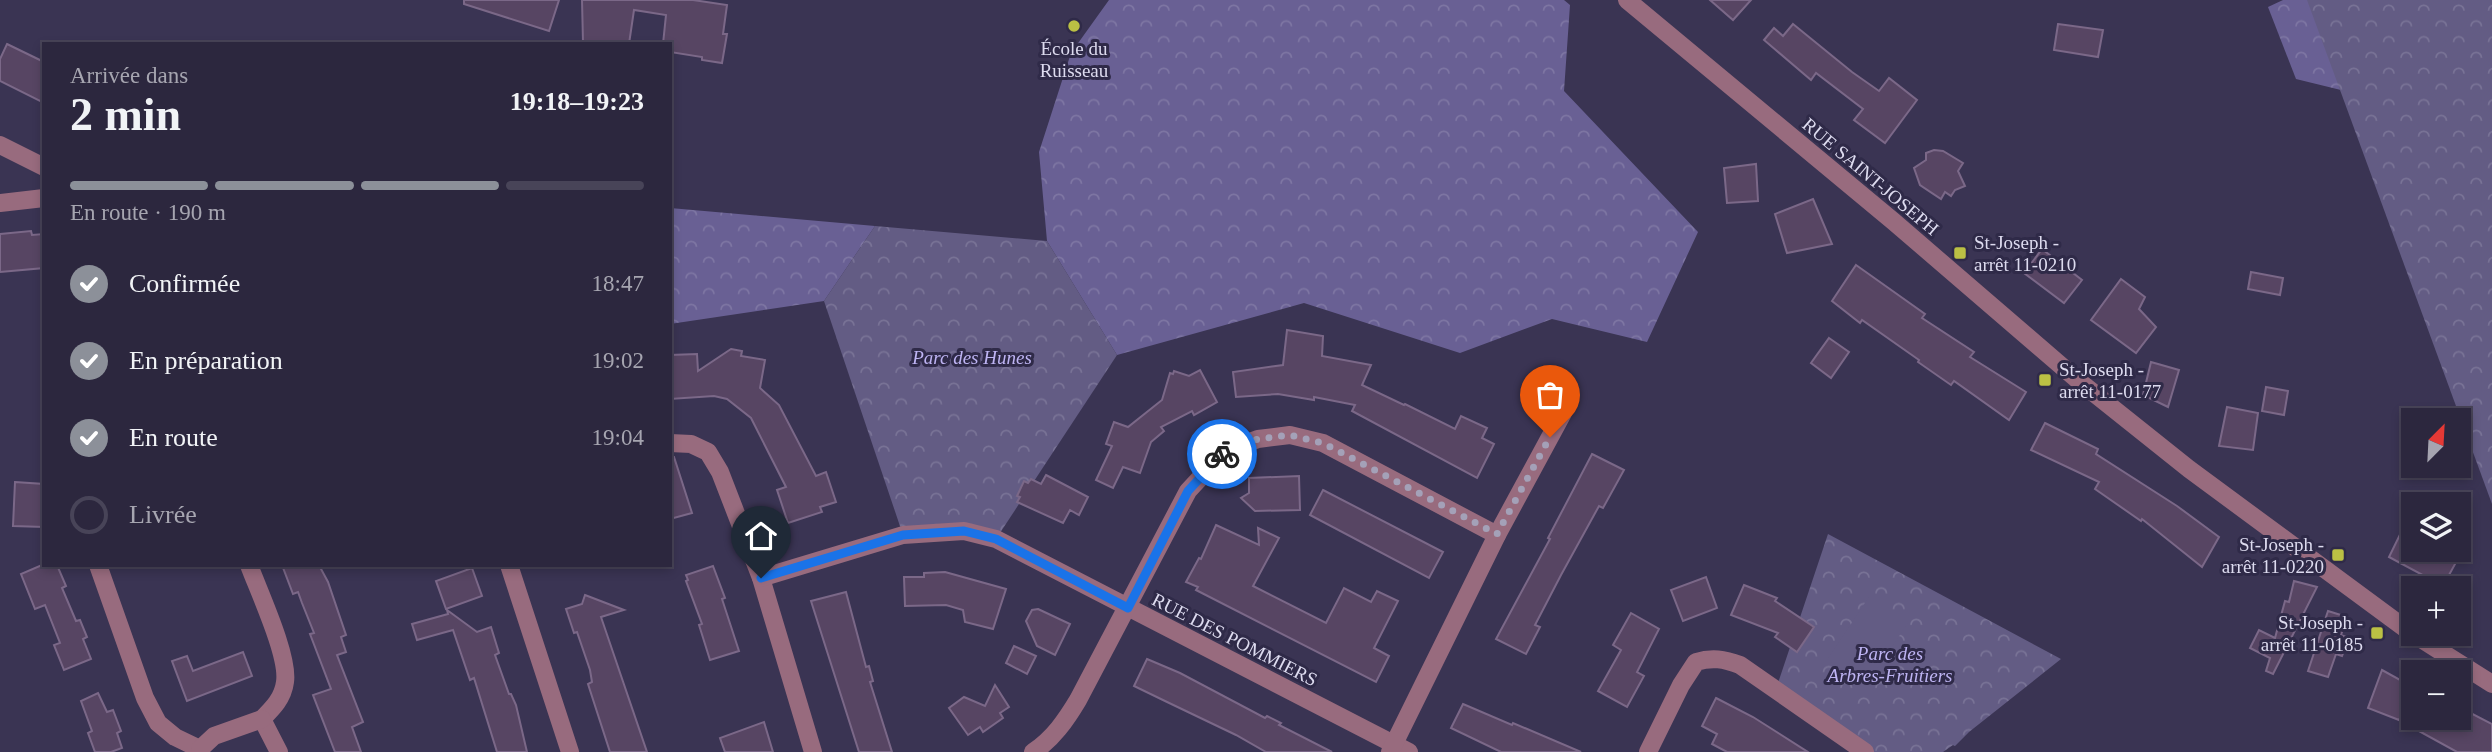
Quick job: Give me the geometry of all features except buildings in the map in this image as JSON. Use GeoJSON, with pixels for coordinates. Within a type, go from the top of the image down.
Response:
{"type":"FeatureCollection","features":[{"type":"Feature","properties":{"kind":"street","name":"RUE SAINT-JOSEPH"},"geometry":{"type":"LineString","coordinates":[[1627,0],[1893,221],[2080,382],[2178,460],[2410,632],[2492,684]]}},
{"type":"Feature","properties":{"kind":"street"},"geometry":{"type":"LineString","coordinates":[[0,145],[42,166]]}},
{"type":"Feature","properties":{"kind":"street"},"geometry":{"type":"LineString","coordinates":[[0,203],[42,198]]}},
{"type":"Feature","properties":{"kind":"street"},"geometry":{"type":"LineString","coordinates":[[1398,750],[1497,534],[1563,413]]}},
{"type":"Feature","properties":{"kind":"street"},"geometry":{"type":"LineString","coordinates":[[1033,752],[1044,745],[1062,726],[1128,608],[1188,491],[1225,451],[1258,439],[1290,435],[1323,443],[1497,534]]}},
{"type":"Feature","properties":{"kind":"street"},"geometry":{"type":"LineString","coordinates":[[672,443],[691,444],[708,452],[720,472],[761,578],[813,752]]}},
{"type":"Feature","properties":{"kind":"street","name":"RUE DES POMMIERS"},"geometry":{"type":"LineString","coordinates":[[761,578],[903,535],[964,531],[996,539],[1398,750]]}},
{"type":"Feature","properties":{"kind":"street"},"geometry":{"type":"LineString","coordinates":[[98,567],[145,698],[158,723],[175,737],[201,751],[214,736],[262,719],[278,702],[285,682],[284,662],[250,567]]}},
{"type":"Feature","properties":{"kind":"street"},"geometry":{"type":"LineString","coordinates":[[510,567],[569,752]]}},
{"type":"Feature","properties":{"kind":"street"},"geometry":{"type":"LineString","coordinates":[[1648,752],[1681,685],[1696,662],[1725,659],[1740,665],[1865,752]]}},
{"type":"Feature","properties":{"kind":"street"},"geometry":{"type":"LineString","coordinates":[[262,719],[279,752]]}},
{"type":"Feature","properties":{"kind":"green space"},"geometry":{"type":"Polygon","coordinates":[[[1109,0],[1564,0],[1570,5],[1564,91],[1698,232],[1647,342],[1552,319],[1460,353],[1304,303],[1117,355],[1047,241],[1039,152],[1071,53],[1109,0]]]}},
{"type":"Feature","properties":{"kind":"green space"},"geometry":{"type":"Polygon","coordinates":[[[2283,0],[2492,0],[2492,127],[2296,79],[2268,7],[2283,0]]]}},
{"type":"Feature","properties":{"kind":"green space"},"geometry":{"type":"Polygon","coordinates":[[[2307,0],[2492,0],[2492,504],[2471,447],[2471,408],[2457,408],[2307,0]]]}},
{"type":"Feature","properties":{"kind":"green space"},"geometry":{"type":"Polygon","coordinates":[[[672,208],[875,226],[824,301],[672,324],[672,208]]]}},
{"type":"Feature","properties":{"kind":"green space","name":"Parc des Hunes"},"geometry":{"type":"Polygon","coordinates":[[[875,226],[1047,241],[1117,355],[996,539],[903,535],[824,301],[875,226]]]}},
{"type":"Feature","properties":{"kind":"green space","name":"Parc des Arbres-Fruitiers"},"geometry":{"type":"Polygon","coordinates":[[[1828,534],[2061,659],[1955,746],[1943,752],[1865,752],[1776,689],[1828,534]]]}},
{"type":"Feature","properties":{"kind":"green space"},"geometry":{"type":"Polygon","coordinates":[[[1869,597],[1908,623],[1865,686],[1827,660],[1869,597]]]}},
{"type":"Feature","properties":{"kind":"way so far"},"geometry":{"type":"LineString","coordinates":[[1222,454],[1258,439],[1290,435],[1323,443],[1497,534],[1550,437]]}},
{"type":"Feature","properties":{"kind":"place","name":"École du Ruisseau"},"geometry":{"type":"Point","coordinates":[1074,26]}},
{"type":"Feature","properties":{"kind":"place","name":"St-Joseph - arrêt 11-0210"},"geometry":{"type":"Point","coordinates":[1960,253]}},
{"type":"Feature","properties":{"kind":"place","name":"St-Joseph - arrêt 11-0177"},"geometry":{"type":"Point","coordinates":[2045,380]}},
{"type":"Feature","properties":{"kind":"place","name":"St-Joseph - arrêt 11-0220"},"geometry":{"type":"Point","coordinates":[2338,555]}},
{"type":"Feature","properties":{"kind":"place","name":"St-Joseph - arrêt 11-0185"},"geometry":{"type":"Point","coordinates":[2377,633]}},
{"type":"Feature","properties":{"kind":"route"},"geometry":{"type":"LineString","coordinates":[[761,578],[903,535],[964,531],[996,539],[1128,608],[1188,491],[1222,454]]}}]}
